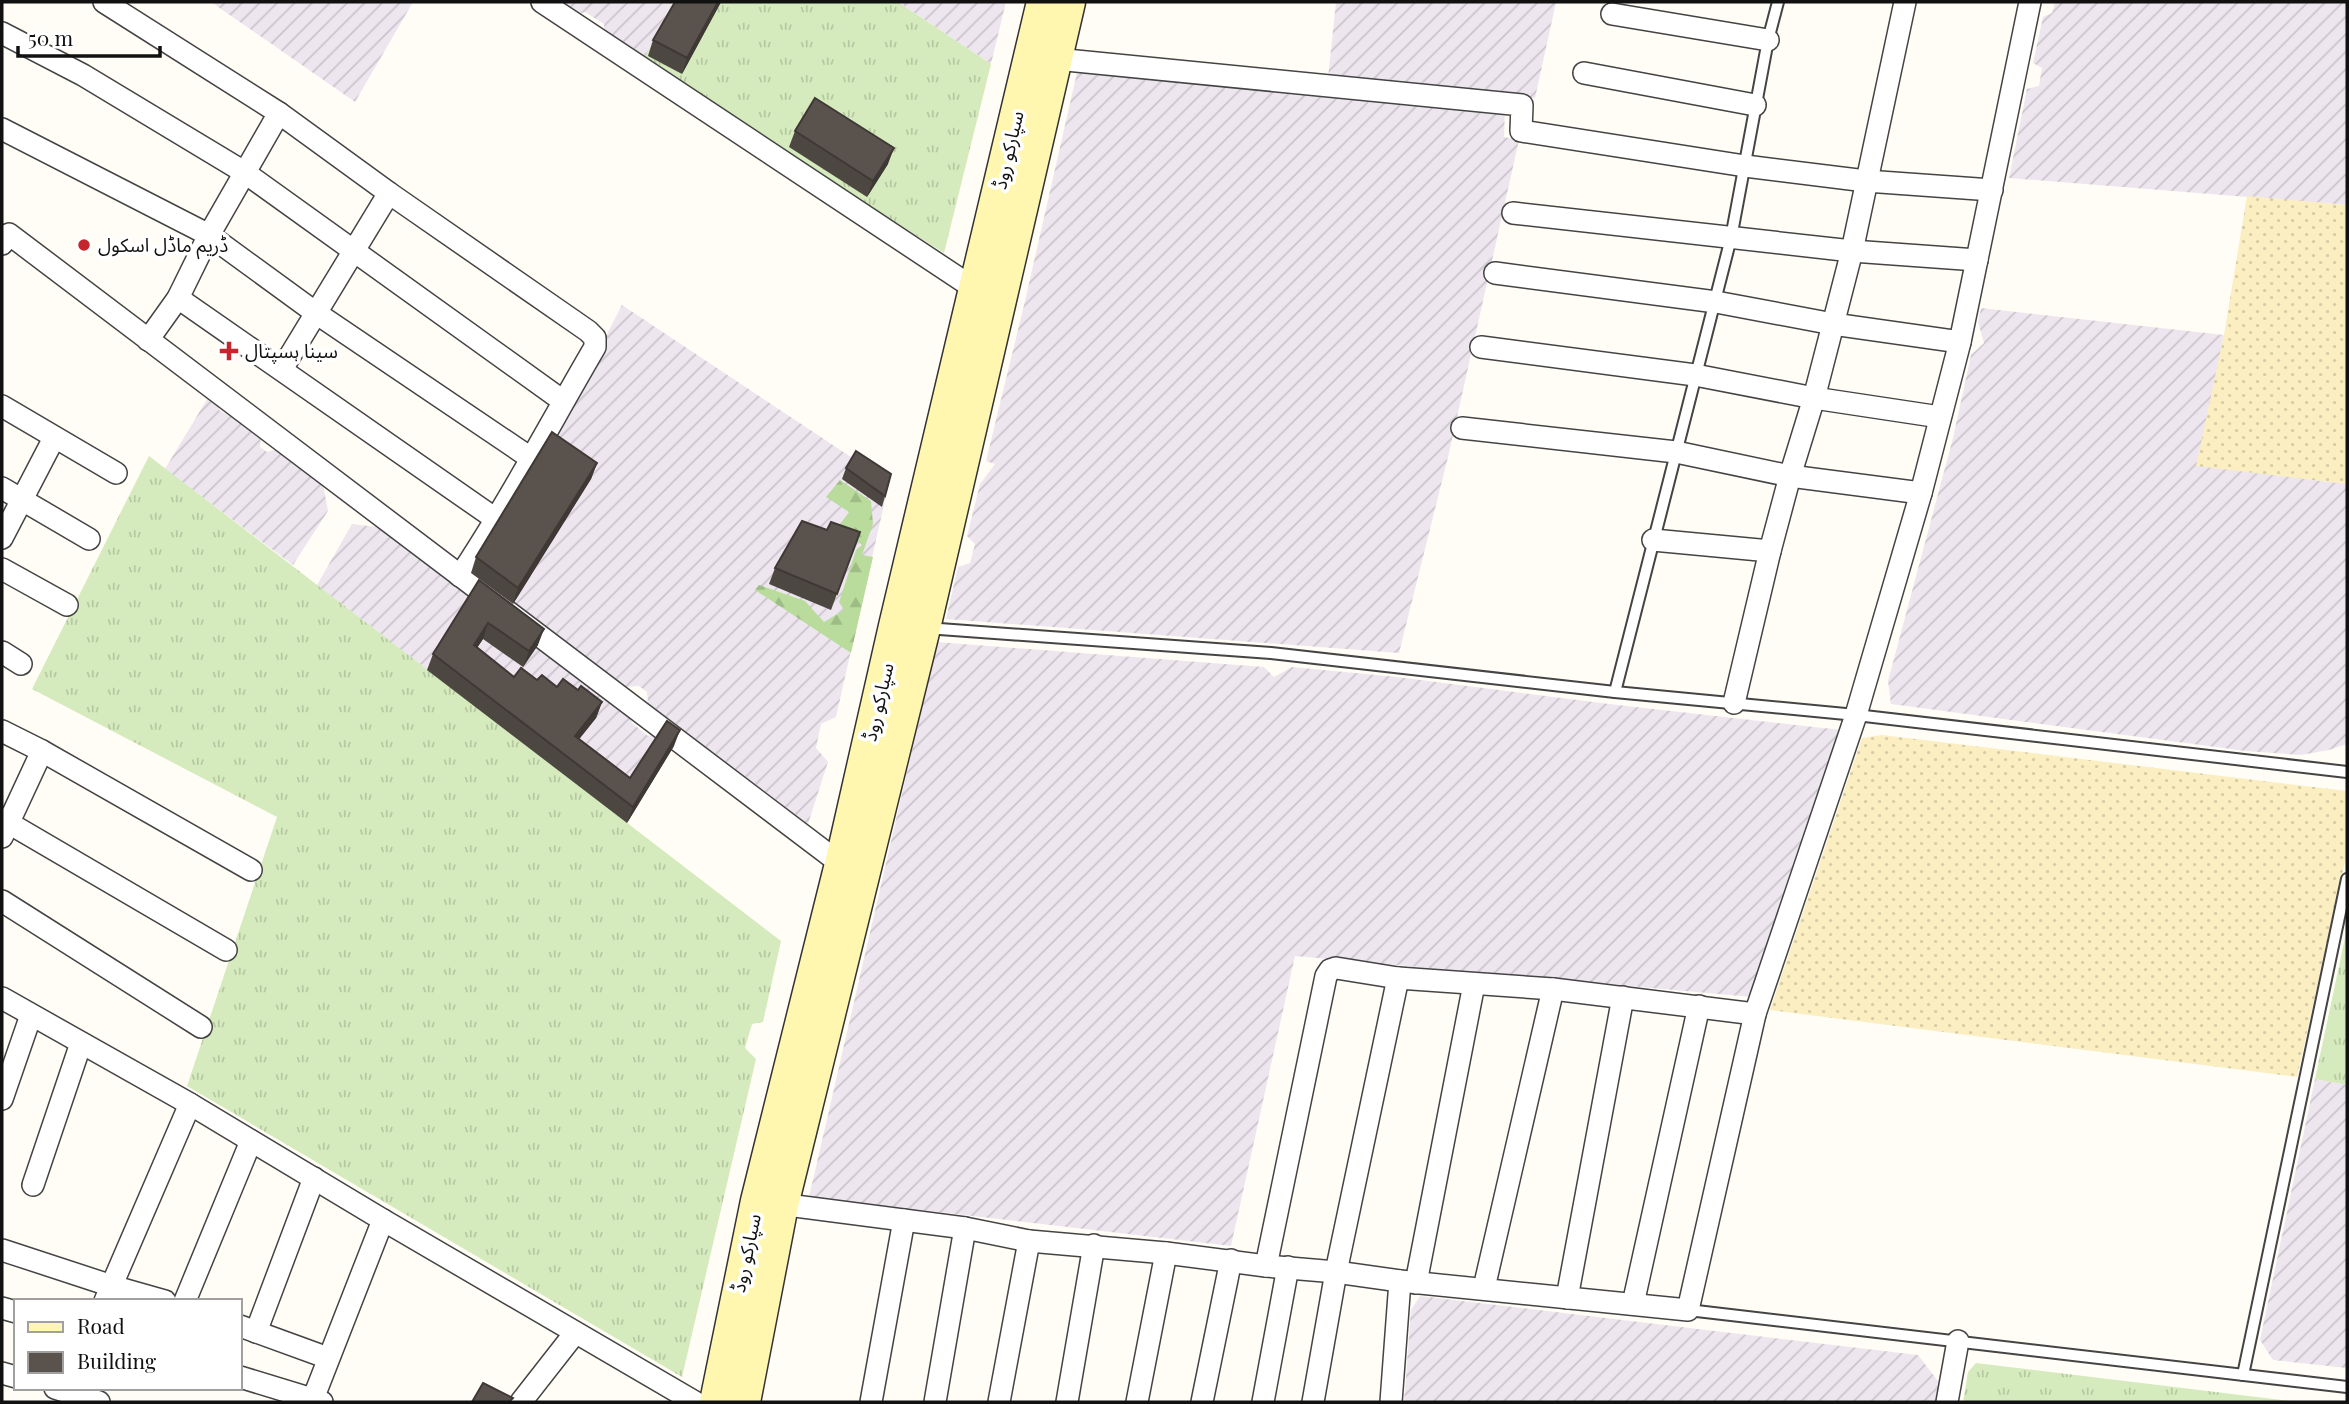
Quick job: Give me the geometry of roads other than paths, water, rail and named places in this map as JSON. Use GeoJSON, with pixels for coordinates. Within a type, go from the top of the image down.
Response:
{"type":"FeatureCollection","features":[{"type":"Feature","properties":{"kind":"street"},"geometry":{"type":"LineString","coordinates":[[104,2],[279,113],[595,338],[595,347],[532,459],[497,520],[460,576]]}},
{"type":"Feature","properties":{"kind":"street"},"geometry":{"type":"LineString","coordinates":[[542,2],[975,289]]}},
{"type":"Feature","properties":{"kind":"street","name":"سپارکو روڈ"},"geometry":{"type":"LineString","coordinates":[[744,1402],[770,1203],[841,864],[910,627],[975,289],[1043,2]]}},
{"type":"Feature","properties":{"kind":"street","name":"سپارکو روڈ"},"geometry":{"type":"LineString","coordinates":[[716,1402],[770,1203],[910,627],[1069,2]]}},
{"type":"Feature","properties":{"kind":"street"},"geometry":{"type":"LineString","coordinates":[[1734,703],[1770,551],[1814,398],[1852,251],[1905,2]]}},
{"type":"Feature","properties":{"kind":"street"},"geometry":{"type":"LineString","coordinates":[[770,1203],[965,1228],[1029,1241],[1166,1252],[1408,1282],[1688,1310],[1755,1014],[1856,716],[1921,493],[1960,342],[2031,2]]}},
{"type":"Feature","properties":{"kind":"street"},"geometry":{"type":"LineString","coordinates":[[1612,14],[1768,40]]}},
{"type":"Feature","properties":{"kind":"street"},"geometry":{"type":"LineString","coordinates":[[2,33],[83,75],[244,172],[563,401]]}},
{"type":"Feature","properties":{"kind":"street"},"geometry":{"type":"LineString","coordinates":[[1056,59],[1522,105],[1521,131],[1745,166],[1866,181],[1992,190]]}},
{"type":"Feature","properties":{"kind":"street"},"geometry":{"type":"LineString","coordinates":[[1584,73],[1755,105]]}},
{"type":"Feature","properties":{"kind":"street"},"geometry":{"type":"LineString","coordinates":[[148,340],[178,298],[209,235],[279,113]]}},
{"type":"Feature","properties":{"kind":"street"},"geometry":{"type":"LineString","coordinates":[[2,129],[209,235],[316,313],[532,459]]}},
{"type":"Feature","properties":{"kind":"street"},"geometry":{"type":"LineString","coordinates":[[282,369],[389,193]]}},
{"type":"Feature","properties":{"kind":"street"},"geometry":{"type":"LineString","coordinates":[[1513,213],[1852,251],[1977,260]]}},
{"type":"Feature","properties":{"kind":"street"},"geometry":{"type":"LineString","coordinates":[[4,235],[148,340],[841,864]]}},
{"type":"Feature","properties":{"kind":"street"},"geometry":{"type":"LineString","coordinates":[[1495,273],[1716,302],[1833,324],[1960,342]]}},
{"type":"Feature","properties":{"kind":"street"},"geometry":{"type":"LineString","coordinates":[[178,298],[497,520]]}},
{"type":"Feature","properties":{"kind":"street"},"geometry":{"type":"LineString","coordinates":[[1481,347],[1695,376],[1940,417]]}},
{"type":"Feature","properties":{"kind":"street"},"geometry":{"type":"LineString","coordinates":[[2,406],[116,473]]}},
{"type":"Feature","properties":{"kind":"street"},"geometry":{"type":"LineString","coordinates":[[1462,428],[1676,452],[1790,477],[1921,493]]}},
{"type":"Feature","properties":{"kind":"street"},"geometry":{"type":"LineString","coordinates":[[2,538],[54,438]]}},
{"type":"Feature","properties":{"kind":"street"},"geometry":{"type":"LineString","coordinates":[[2,488],[89,538]]}},
{"type":"Feature","properties":{"kind":"street"},"geometry":{"type":"LineString","coordinates":[[1653,541],[1770,551]]}},
{"type":"Feature","properties":{"kind":"street"},"geometry":{"type":"LineString","coordinates":[[2,569],[67,604]]}},
{"type":"Feature","properties":{"kind":"street"},"geometry":{"type":"LineString","coordinates":[[2,652],[22,664]]}},
{"type":"Feature","properties":{"kind":"street"},"geometry":{"type":"LineString","coordinates":[[2,731],[251,870]]}},
{"type":"Feature","properties":{"kind":"street"},"geometry":{"type":"LineString","coordinates":[[42,751],[4,826],[226,950]]}},
{"type":"Feature","properties":{"kind":"street"},"geometry":{"type":"LineString","coordinates":[[2,901],[201,1027]]}},
{"type":"Feature","properties":{"kind":"street"},"geometry":{"type":"LineString","coordinates":[[1266,1266],[1326,976],[1330,970],[1336,968],[1398,978],[1553,989],[1755,1014]]}},
{"type":"Feature","properties":{"kind":"street"},"geometry":{"type":"LineString","coordinates":[[1313,1402],[1336,1272],[1398,978]]}},
{"type":"Feature","properties":{"kind":"street"},"geometry":{"type":"LineString","coordinates":[[1391,1402],[1408,1282],[1474,984]]}},
{"type":"Feature","properties":{"kind":"street"},"geometry":{"type":"LineString","coordinates":[[1484,1288],[1553,989]]}},
{"type":"Feature","properties":{"kind":"street"},"geometry":{"type":"LineString","coordinates":[[1567,1298],[1623,997]]}},
{"type":"Feature","properties":{"kind":"street"},"geometry":{"type":"LineString","coordinates":[[2,998],[190,1104],[575,1334],[695,1402]]}},
{"type":"Feature","properties":{"kind":"street"},"geometry":{"type":"LineString","coordinates":[[1633,1304],[1699,1006]]}},
{"type":"Feature","properties":{"kind":"street"},"geometry":{"type":"LineString","coordinates":[[2,1096],[32,1015]]}},
{"type":"Feature","properties":{"kind":"street"},"geometry":{"type":"LineString","coordinates":[[33,1185],[81,1043]]}},
{"type":"Feature","properties":{"kind":"street"},"geometry":{"type":"LineString","coordinates":[[108,1294],[190,1104]]}},
{"type":"Feature","properties":{"kind":"street"},"geometry":{"type":"LineString","coordinates":[[185,1299],[251,1141]]}},
{"type":"Feature","properties":{"kind":"street"},"geometry":{"type":"LineString","coordinates":[[314,1178],[248,1329],[328,1358]]}},
{"type":"Feature","properties":{"kind":"street"},"geometry":{"type":"LineString","coordinates":[[242,1378],[317,1401],[328,1358],[383,1220]]}},
{"type":"Feature","properties":{"kind":"street"},"geometry":{"type":"LineString","coordinates":[[871,1402],[904,1220]]}},
{"type":"Feature","properties":{"kind":"street"},"geometry":{"type":"LineString","coordinates":[[935,1402],[965,1228]]}},
{"type":"Feature","properties":{"kind":"street"},"geometry":{"type":"LineString","coordinates":[[999,1402],[1029,1241]]}},
{"type":"Feature","properties":{"kind":"street"},"geometry":{"type":"LineString","coordinates":[[1067,1402],[1094,1245]]}},
{"type":"Feature","properties":{"kind":"street"},"geometry":{"type":"LineString","coordinates":[[2,1250],[108,1294],[149,1299]]}},
{"type":"Feature","properties":{"kind":"street"},"geometry":{"type":"LineString","coordinates":[[1137,1402],[1166,1252]]}},
{"type":"Feature","properties":{"kind":"street"},"geometry":{"type":"LineString","coordinates":[[1202,1402],[1231,1260]]}},
{"type":"Feature","properties":{"kind":"street"},"geometry":{"type":"LineString","coordinates":[[1263,1402],[1288,1268]]}},
{"type":"Feature","properties":{"kind":"street"},"geometry":{"type":"LineString","coordinates":[[521,1402],[575,1334]]}},
{"type":"Feature","properties":{"kind":"street"},"geometry":{"type":"LineString","coordinates":[[1947,1402],[1958,1342]]}},
{"type":"Feature","properties":{"kind":"street"},"geometry":{"type":"LineString","coordinates":[[66,1393],[99,1402]]}},
{"type":"Feature","properties":{"kind":"lane"},"geometry":{"type":"LineString","coordinates":[[1615,692],[1716,302],[1731,238],[1768,40],[1778,2]]}},
{"type":"Feature","properties":{"kind":"lane"},"geometry":{"type":"LineString","coordinates":[[910,627],[1271,653],[2347,772]]}},
{"type":"Feature","properties":{"kind":"lane"},"geometry":{"type":"LineString","coordinates":[[2243,1375],[2347,879]]}},
{"type":"Feature","properties":{"kind":"lane"},"geometry":{"type":"LineString","coordinates":[[1688,1310],[2347,1387]]}},
{"type":"Feature","properties":{"kind":"place","name":"ڈریم ماڈل اسکول"},"geometry":{"type":"Point","coordinates":[84,245]}},
{"type":"Feature","properties":{"kind":"place","name":"سینا ہسپتال"},"geometry":{"type":"Point","coordinates":[229,351]}}]}
